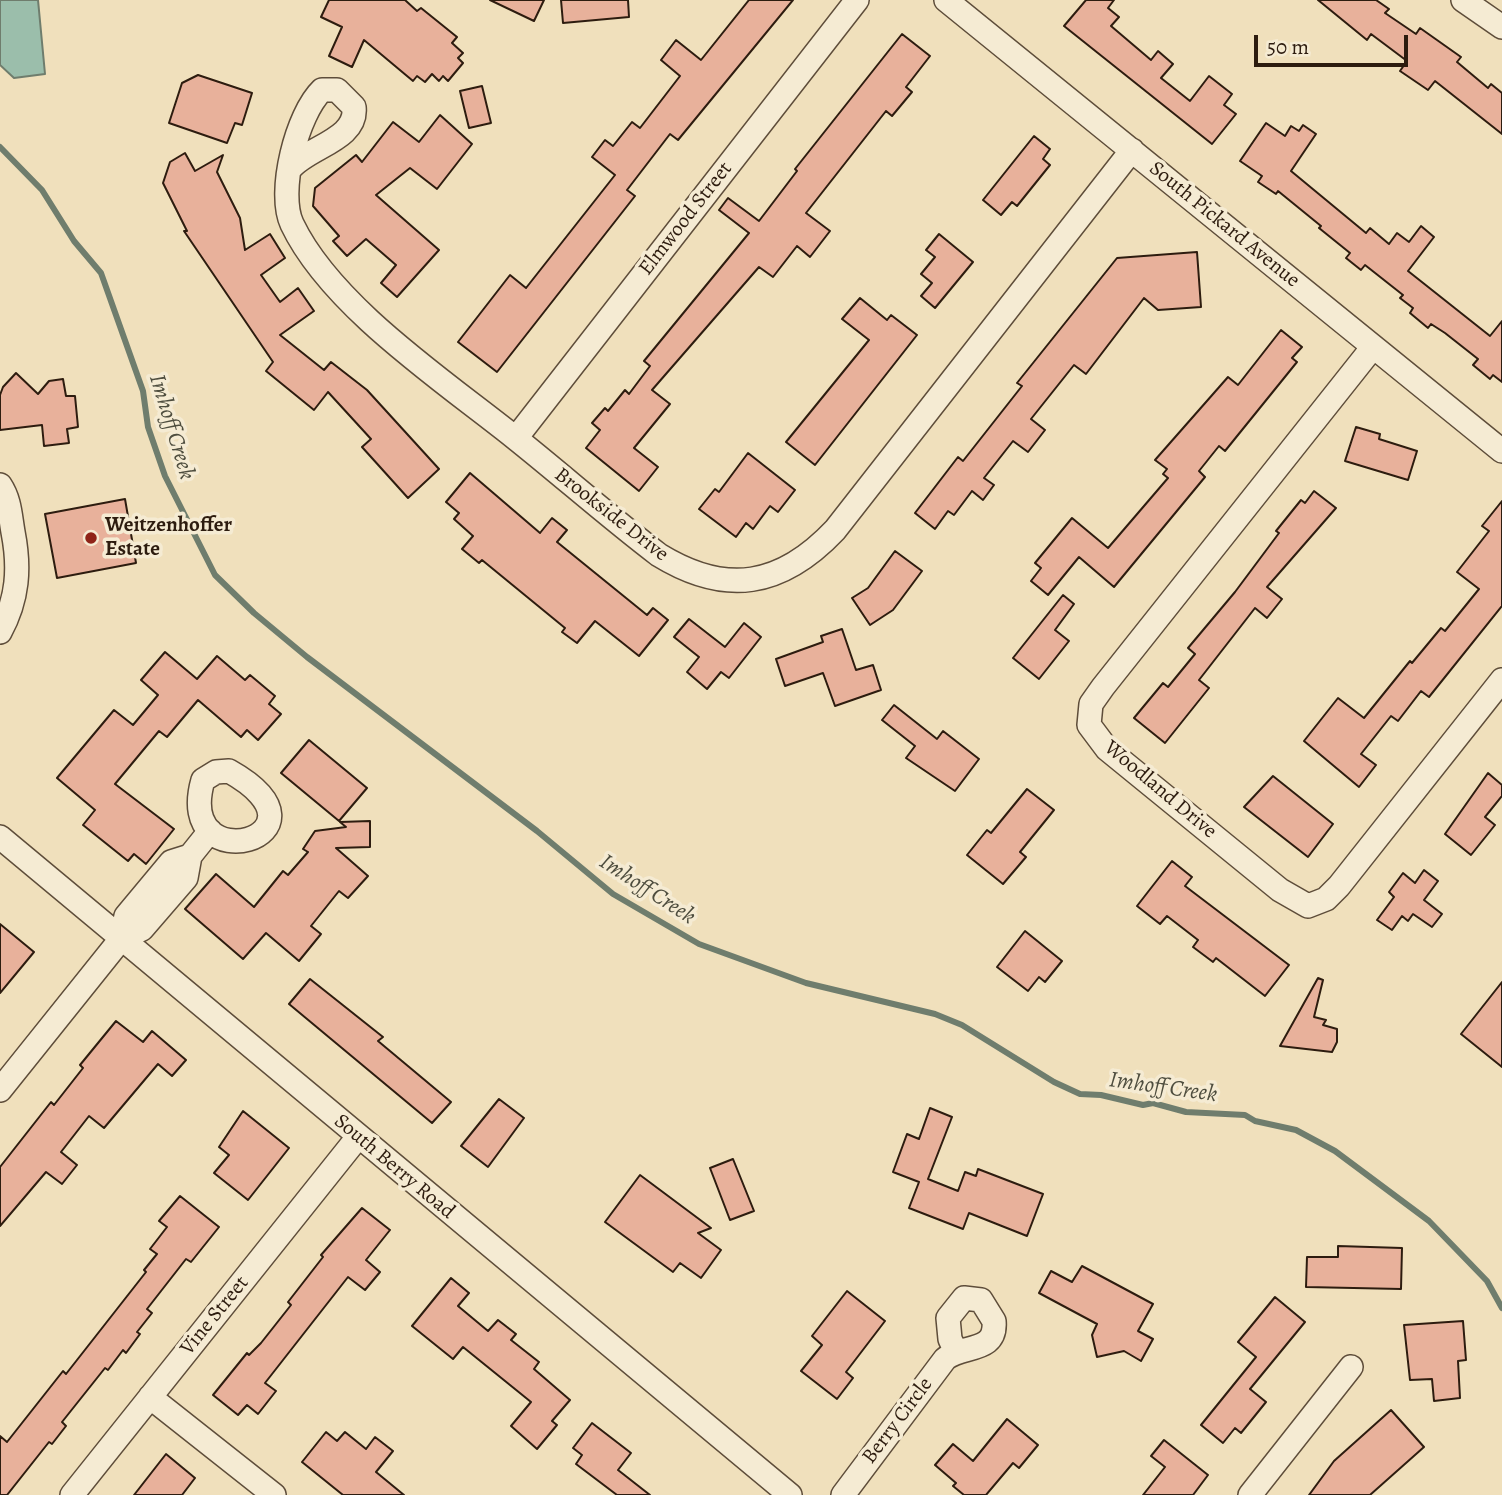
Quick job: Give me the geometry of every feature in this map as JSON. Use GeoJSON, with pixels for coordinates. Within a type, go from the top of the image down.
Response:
{"type":"FeatureCollection","features":[{"type":"Feature","properties":{"kind":"street","name":"Elmwood Street"},"geometry":{"type":"LineString","coordinates":[[516,438],[857,0]]}},
{"type":"Feature","properties":{"kind":"street","name":"South Pickard Avenue"},"geometry":{"type":"LineString","coordinates":[[946,0],[1502,451]]}},
{"type":"Feature","properties":{"kind":"street"},"geometry":{"type":"LineString","coordinates":[[1463,0],[1502,27]]}},
{"type":"Feature","properties":{"kind":"street","name":"Brookside Drive"},"geometry":{"type":"LineString","coordinates":[[290,169],[285,203],[291,223],[303,244],[339,288],[390,338],[516,438],[592,504],[684,570],[720,581],[738,582],[796,565],[835,530],[1132,150]]}},
{"type":"Feature","properties":{"kind":"street","name":"Woodland Drive"},"geometry":{"type":"LineString","coordinates":[[1373,346],[1091,704],[1089,725],[1107,749],[1280,890],[1308,906],[1325,900],[1339,886],[1502,680]]}},
{"type":"Feature","properties":{"kind":"street"},"geometry":{"type":"LineString","coordinates":[[0,485],[9,503],[7,531],[19,568],[15,592],[0,632]]}},
{"type":"Feature","properties":{"kind":"street"},"geometry":{"type":"LineString","coordinates":[[0,1090],[121,939],[142,929],[186,878],[190,856],[210,831]]}},
{"type":"Feature","properties":{"kind":"street","name":"South Berry Road"},"geometry":{"type":"LineString","coordinates":[[0,836],[790,1495]]}},
{"type":"Feature","properties":{"kind":"street","name":"Vine Street"},"geometry":{"type":"LineString","coordinates":[[72,1495],[358,1137]]}},
{"type":"Feature","properties":{"kind":"street","name":"Berry Circle"},"geometry":{"type":"LineString","coordinates":[[843,1495],[955,1350]]}},
{"type":"Feature","properties":{"kind":"street"},"geometry":{"type":"LineString","coordinates":[[1250,1495],[1351,1367]]}},
{"type":"Feature","properties":{"kind":"street"},"geometry":{"type":"LineString","coordinates":[[150,1397],[275,1495]]}},
{"type":"Feature","properties":{"kind":"shaded area"},"geometry":{"type":"Polygon","coordinates":[[[0,0],[38,0],[45,74],[14,78],[0,65],[0,0]]]}},
{"type":"Feature","properties":{"kind":"building"},"geometry":{"type":"Polygon","coordinates":[[[329,0],[405,0],[417,11],[421,8],[457,37],[452,43],[463,53],[458,58],[463,63],[448,81],[443,76],[439,81],[432,74],[425,82],[417,76],[413,81],[364,40],[352,67],[329,56],[342,27],[321,17],[329,0]]]}},
{"type":"Feature","properties":{"kind":"building"},"geometry":{"type":"Polygon","coordinates":[[[490,0],[544,0],[534,21],[490,0]]]}},
{"type":"Feature","properties":{"kind":"building"},"geometry":{"type":"Polygon","coordinates":[[[561,0],[628,0],[629,17],[563,23],[561,0]]]}},
{"type":"Feature","properties":{"kind":"building"},"geometry":{"type":"Polygon","coordinates":[[[749,0],[793,0],[678,140],[670,134],[627,190],[635,196],[497,372],[458,342],[510,275],[526,288],[615,175],[592,157],[605,140],[613,146],[632,122],[640,128],[680,76],[661,60],[676,40],[701,60],[749,0]]]}},
{"type":"Feature","properties":{"kind":"building"},"geometry":{"type":"Polygon","coordinates":[[[1086,0],[1114,0],[1108,8],[1119,17],[1111,26],[1151,60],[1158,51],[1173,64],[1161,78],[1190,101],[1209,76],[1232,94],[1224,105],[1236,114],[1212,144],[1064,26],[1086,0]]]}},
{"type":"Feature","properties":{"kind":"building"},"geometry":{"type":"Polygon","coordinates":[[[1318,0],[1376,0],[1389,9],[1385,13],[1416,34],[1420,28],[1461,57],[1457,62],[1488,88],[1491,84],[1502,93],[1502,134],[1435,81],[1428,90],[1400,71],[1407,61],[1371,34],[1367,40],[1318,0]]]}},
{"type":"Feature","properties":{"kind":"building"},"geometry":{"type":"Polygon","coordinates":[[[902,34],[930,56],[906,87],[912,92],[892,116],[886,111],[806,213],[830,231],[810,257],[797,246],[773,277],[759,267],[652,390],[670,404],[634,448],[658,467],[639,491],[586,448],[600,430],[592,423],[605,408],[608,411],[625,390],[629,394],[650,366],[644,361],[749,233],[719,210],[728,198],[759,221],[797,171],[795,169],[902,34]]]}},
{"type":"Feature","properties":{"kind":"building"},"geometry":{"type":"Polygon","coordinates":[[[198,75],[252,93],[242,125],[235,123],[227,143],[169,123],[182,83],[198,75]]]}},
{"type":"Feature","properties":{"kind":"building"},"geometry":{"type":"Polygon","coordinates":[[[482,86],[491,123],[469,128],[460,91],[482,86]]]}},
{"type":"Feature","properties":{"kind":"building"},"geometry":{"type":"Polygon","coordinates":[[[440,115],[472,144],[437,189],[410,168],[376,195],[439,250],[397,297],[381,283],[396,265],[366,239],[347,256],[333,241],[339,236],[313,206],[315,188],[356,155],[362,162],[393,122],[419,142],[440,115]]]}},
{"type":"Feature","properties":{"kind":"building"},"geometry":{"type":"Polygon","coordinates":[[[1266,123],[1285,136],[1291,126],[1299,131],[1303,125],[1316,134],[1291,171],[1366,233],[1370,228],[1389,244],[1397,233],[1409,242],[1421,226],[1434,237],[1408,271],[1490,336],[1502,321],[1502,382],[1493,375],[1490,379],[1473,365],[1478,359],[1445,333],[1431,324],[1428,328],[1410,313],[1413,308],[1400,298],[1403,295],[1365,265],[1361,270],[1346,258],[1350,253],[1319,228],[1321,226],[1278,191],[1276,194],[1258,182],[1262,176],[1240,161],[1266,123]]]}},
{"type":"Feature","properties":{"kind":"building"},"geometry":{"type":"Polygon","coordinates":[[[1034,136],[1050,149],[1043,159],[1050,165],[1017,206],[1012,202],[1001,215],[983,200],[1034,136]]]}},
{"type":"Feature","properties":{"kind":"building"},"geometry":{"type":"Polygon","coordinates":[[[185,153],[195,171],[223,155],[217,172],[240,218],[245,250],[270,234],[285,258],[261,275],[280,302],[298,288],[314,311],[280,335],[324,370],[331,362],[367,390],[439,469],[408,498],[362,447],[371,439],[328,392],[314,410],[266,371],[273,362],[184,231],[187,231],[163,183],[170,162],[185,153]]]}},
{"type":"Feature","properties":{"kind":"building"},"geometry":{"type":"Polygon","coordinates":[[[939,234],[973,262],[935,308],[921,296],[932,283],[921,274],[935,257],[926,250],[939,234]]]}},
{"type":"Feature","properties":{"kind":"building"},"geometry":{"type":"Polygon","coordinates":[[[1197,252],[1201,307],[1158,310],[1144,298],[1086,374],[1074,365],[1031,419],[1045,430],[1028,452],[1013,441],[984,478],[994,485],[983,500],[972,491],[954,515],[948,511],[935,529],[915,513],[958,457],[963,461],[1022,386],[1017,383],[1117,258],[1197,252]]]}},
{"type":"Feature","properties":{"kind":"building"},"geometry":{"type":"Polygon","coordinates":[[[860,298],[887,320],[891,315],[917,335],[815,465],[786,442],[869,340],[842,319],[860,298]]]}},
{"type":"Feature","properties":{"kind":"building"},"geometry":{"type":"Polygon","coordinates":[[[1281,330],[1302,347],[1292,358],[1297,362],[1225,451],[1219,446],[1199,471],[1205,477],[1114,587],[1079,557],[1048,595],[1031,581],[1041,568],[1035,563],[1072,518],[1108,548],[1168,478],[1163,474],[1167,469],[1155,460],[1228,377],[1238,385],[1281,330]]]}},
{"type":"Feature","properties":{"kind":"building"},"geometry":{"type":"Polygon","coordinates":[[[16,373],[38,394],[49,381],[63,379],[66,396],[75,396],[78,427],[67,429],[69,443],[44,446],[42,425],[0,430],[0,395],[3,387],[16,373]]]}},
{"type":"Feature","properties":{"kind":"building"},"geometry":{"type":"Polygon","coordinates":[[[1356,427],[1380,434],[1379,439],[1417,451],[1408,480],[1345,461],[1356,427]]]}},
{"type":"Feature","properties":{"kind":"building"},"geometry":{"type":"Polygon","coordinates":[[[748,453],[795,490],[778,512],[770,506],[753,529],[746,523],[736,537],[699,509],[715,489],[719,492],[748,453]]]}},
{"type":"Feature","properties":{"kind":"building"},"geometry":{"type":"Polygon","coordinates":[[[470,473],[540,533],[552,518],[567,530],[557,542],[647,615],[653,608],[668,620],[639,656],[595,621],[577,643],[562,632],[565,628],[482,560],[479,563],[462,549],[473,536],[454,519],[459,513],[446,502],[470,473]]]}},
{"type":"Feature","properties":{"kind":"building"},"geometry":{"type":"Polygon","coordinates":[[[1314,491],[1336,508],[1267,587],[1282,599],[1267,618],[1255,608],[1199,680],[1209,688],[1165,743],[1134,718],[1163,683],[1168,687],[1195,654],[1188,648],[1235,592],[1279,533],[1276,531],[1301,500],[1305,503],[1314,491]]]}},
{"type":"Feature","properties":{"kind":"building","name":"Weitzenhoffer Estate"},"geometry":{"type":"Polygon","coordinates":[[[125,499],[136,563],[57,578],[45,514],[125,499]]]}},
{"type":"Feature","properties":{"kind":"building"},"geometry":{"type":"Polygon","coordinates":[[[1502,501],[1502,606],[1429,697],[1421,691],[1398,721],[1391,716],[1361,754],[1376,765],[1359,787],[1304,741],[1338,698],[1364,718],[1410,661],[1412,663],[1441,628],[1445,631],[1479,589],[1457,572],[1489,531],[1482,526],[1502,501]]]}},
{"type":"Feature","properties":{"kind":"building"},"geometry":{"type":"Polygon","coordinates":[[[895,551],[922,571],[893,610],[870,625],[852,598],[868,588],[895,551]]]}},
{"type":"Feature","properties":{"kind":"building"},"geometry":{"type":"Polygon","coordinates":[[[1063,595],[1074,604],[1055,630],[1069,641],[1039,679],[1013,658],[1063,595]]]}},
{"type":"Feature","properties":{"kind":"building"},"geometry":{"type":"Polygon","coordinates":[[[689,619],[725,647],[744,623],[761,637],[729,678],[721,672],[707,689],[687,672],[699,657],[674,637],[689,619]]]}},
{"type":"Feature","properties":{"kind":"building"},"geometry":{"type":"Polygon","coordinates":[[[842,629],[856,670],[873,665],[881,690],[835,706],[823,673],[785,686],[776,659],[823,642],[821,636],[842,629]]]}},
{"type":"Feature","properties":{"kind":"building"},"geometry":{"type":"Polygon","coordinates":[[[165,652],[197,679],[217,656],[245,680],[250,675],[275,696],[269,704],[281,714],[258,740],[247,730],[241,737],[198,700],[167,737],[159,731],[115,784],[174,829],[146,864],[134,854],[128,861],[83,825],[95,810],[57,778],[114,710],[133,725],[158,695],[141,680],[165,652]]]}},
{"type":"Feature","properties":{"kind":"building"},"geometry":{"type":"Polygon","coordinates":[[[894,705],[937,739],[943,731],[979,759],[955,791],[906,758],[915,746],[882,720],[894,705]]]}},
{"type":"Feature","properties":{"kind":"building"},"geometry":{"type":"Polygon","coordinates":[[[309,740],[367,788],[339,821],[281,773],[309,740]]]}},
{"type":"Feature","properties":{"kind":"building"},"geometry":{"type":"Polygon","coordinates":[[[1488,773],[1502,785],[1502,796],[1485,817],[1495,825],[1471,855],[1445,834],[1488,773]]]}},
{"type":"Feature","properties":{"kind":"building"},"geometry":{"type":"Polygon","coordinates":[[[1273,776],[1333,824],[1308,857],[1244,807],[1273,776]]]}},
{"type":"Feature","properties":{"kind":"building"},"geometry":{"type":"Polygon","coordinates":[[[1027,789],[1054,810],[1020,852],[1026,857],[1003,884],[967,855],[987,830],[991,833],[1027,789]]]}},
{"type":"Feature","properties":{"kind":"building"},"geometry":{"type":"Polygon","coordinates":[[[370,821],[370,847],[336,848],[368,876],[348,898],[339,891],[311,926],[321,934],[299,961],[266,933],[243,959],[185,909],[216,874],[254,907],[283,871],[288,875],[308,852],[303,849],[315,831],[346,827],[340,822],[370,821]]]}},
{"type":"Feature","properties":{"kind":"building"},"geometry":{"type":"Polygon","coordinates":[[[1172,861],[1192,877],[1185,886],[1289,965],[1265,996],[1216,958],[1213,962],[1193,947],[1198,940],[1167,916],[1160,924],[1137,906],[1172,861]]]}},
{"type":"Feature","properties":{"kind":"building"},"geometry":{"type":"Polygon","coordinates":[[[1424,870],[1438,881],[1424,900],[1442,914],[1432,927],[1413,914],[1408,921],[1402,916],[1392,930],[1377,920],[1394,897],[1389,892],[1403,873],[1415,883],[1424,870]]]}},
{"type":"Feature","properties":{"kind":"building"},"geometry":{"type":"Polygon","coordinates":[[[0,924],[34,952],[0,993],[0,924]]]}},
{"type":"Feature","properties":{"kind":"building"},"geometry":{"type":"Polygon","coordinates":[[[1025,931],[1062,961],[1045,982],[1039,977],[1028,991],[997,967],[1025,931]]]}},
{"type":"Feature","properties":{"kind":"building"},"geometry":{"type":"Polygon","coordinates":[[[1318,978],[1323,980],[1314,1017],[1326,1020],[1323,1025],[1337,1029],[1337,1042],[1332,1052],[1280,1046],[1318,978]]]}},
{"type":"Feature","properties":{"kind":"building"},"geometry":{"type":"Polygon","coordinates":[[[310,979],[383,1037],[378,1041],[451,1102],[432,1123],[289,1004],[310,979]]]}},
{"type":"Feature","properties":{"kind":"building"},"geometry":{"type":"Polygon","coordinates":[[[1502,982],[1502,1067],[1461,1034],[1502,982]]]}},
{"type":"Feature","properties":{"kind":"building"},"geometry":{"type":"Polygon","coordinates":[[[116,1021],[143,1042],[152,1031],[186,1060],[172,1076],[158,1064],[104,1128],[89,1116],[61,1152],[77,1165],[62,1184],[46,1172],[0,1226],[0,1167],[51,1102],[54,1105],[83,1068],[80,1065],[116,1021]]]}},
{"type":"Feature","properties":{"kind":"building"},"geometry":{"type":"Polygon","coordinates":[[[499,1099],[524,1118],[488,1167],[461,1146],[499,1099]]]}},
{"type":"Feature","properties":{"kind":"building"},"geometry":{"type":"Polygon","coordinates":[[[930,1108],[952,1117],[928,1179],[958,1191],[965,1172],[976,1176],[978,1169],[1043,1194],[1027,1236],[969,1213],[963,1229],[909,1208],[919,1182],[893,1172],[907,1134],[919,1139],[930,1108]]]}},
{"type":"Feature","properties":{"kind":"building"},"geometry":{"type":"Polygon","coordinates":[[[243,1111],[289,1148],[248,1200],[214,1173],[229,1155],[219,1147],[243,1111]]]}},
{"type":"Feature","properties":{"kind":"building"},"geometry":{"type":"Polygon","coordinates":[[[733,1159],[754,1211],[730,1220],[710,1168],[733,1159]]]}},
{"type":"Feature","properties":{"kind":"building"},"geometry":{"type":"Polygon","coordinates":[[[640,1175],[711,1228],[698,1233],[721,1250],[701,1278],[680,1263],[673,1272],[605,1222],[640,1175]]]}},
{"type":"Feature","properties":{"kind":"building"},"geometry":{"type":"Polygon","coordinates":[[[180,1196],[219,1227],[191,1262],[186,1259],[147,1309],[152,1313],[137,1332],[140,1334],[126,1353],[123,1350],[108,1370],[105,1368],[62,1422],[66,1426],[52,1444],[49,1442],[7,1495],[0,1495],[0,1436],[7,1442],[63,1371],[66,1374],[146,1272],[144,1270],[157,1254],[150,1249],[167,1227],[159,1221],[180,1196]]]}},
{"type":"Feature","properties":{"kind":"building"},"geometry":{"type":"Polygon","coordinates":[[[362,1208],[390,1230],[366,1260],[380,1272],[365,1290],[348,1277],[265,1383],[276,1391],[258,1414],[247,1405],[238,1415],[213,1395],[247,1353],[249,1355],[261,1343],[291,1305],[288,1302],[323,1257],[321,1255],[362,1208]]]}},
{"type":"Feature","properties":{"kind":"building"},"geometry":{"type":"Polygon","coordinates":[[[1338,1246],[1402,1248],[1401,1289],[1306,1287],[1307,1257],[1338,1257],[1338,1246]]]}},
{"type":"Feature","properties":{"kind":"building"},"geometry":{"type":"Polygon","coordinates":[[[1082,1266],[1153,1304],[1138,1331],[1153,1339],[1141,1361],[1124,1351],[1097,1357],[1092,1335],[1097,1324],[1039,1293],[1051,1271],[1072,1282],[1082,1266]]]}},
{"type":"Feature","properties":{"kind":"building"},"geometry":{"type":"Polygon","coordinates":[[[451,1278],[469,1293],[458,1306],[488,1331],[498,1320],[516,1334],[511,1340],[539,1362],[534,1369],[570,1400],[552,1421],[557,1425],[537,1449],[511,1426],[531,1402],[463,1347],[453,1359],[412,1326],[451,1278]]]}},
{"type":"Feature","properties":{"kind":"building"},"geometry":{"type":"Polygon","coordinates":[[[847,1291],[885,1321],[846,1372],[853,1378],[837,1399],[801,1371],[822,1345],[812,1336],[847,1291]]]}},
{"type":"Feature","properties":{"kind":"building"},"geometry":{"type":"Polygon","coordinates":[[[1275,1297],[1305,1322],[1250,1389],[1266,1402],[1241,1433],[1235,1428],[1223,1443],[1201,1425],[1256,1357],[1238,1342],[1275,1297]]]}},
{"type":"Feature","properties":{"kind":"building"},"geometry":{"type":"Polygon","coordinates":[[[1463,1321],[1466,1360],[1458,1361],[1460,1398],[1434,1401],[1432,1379],[1410,1380],[1404,1325],[1463,1321]]]}},
{"type":"Feature","properties":{"kind":"building"},"geometry":{"type":"Polygon","coordinates":[[[1391,1410],[1424,1447],[1370,1495],[1309,1495],[1334,1461],[1391,1410]]]}},
{"type":"Feature","properties":{"kind":"building"},"geometry":{"type":"Polygon","coordinates":[[[1007,1419],[1038,1445],[1019,1468],[1013,1463],[986,1495],[964,1495],[953,1486],[956,1483],[935,1465],[953,1444],[973,1461],[1007,1419]]]}},
{"type":"Feature","properties":{"kind":"building"},"geometry":{"type":"Polygon","coordinates":[[[592,1423],[631,1453],[618,1470],[650,1495],[617,1495],[576,1464],[582,1455],[573,1448],[592,1423]]]}},
{"type":"Feature","properties":{"kind":"building"},"geometry":{"type":"Polygon","coordinates":[[[326,1432],[337,1441],[345,1432],[366,1449],[375,1437],[393,1451],[376,1472],[404,1495],[343,1495],[302,1462],[326,1432]]]}},
{"type":"Feature","properties":{"kind":"building"},"geometry":{"type":"Polygon","coordinates":[[[1164,1440],[1208,1475],[1193,1495],[1143,1495],[1165,1467],[1151,1456],[1164,1440]]]}},
{"type":"Feature","properties":{"kind":"building"},"geometry":{"type":"Polygon","coordinates":[[[166,1454],[195,1478],[182,1495],[134,1495],[166,1454]]]}},
{"type":"Feature","properties":{"kind":"waterway","name":"Imhoff Creek"},"geometry":{"type":"LineString","coordinates":[[0,147],[42,190],[74,241],[101,273],[143,391],[148,427],[165,476],[215,575],[254,613],[307,657],[537,831],[613,894],[699,944],[806,983],[935,1014],[962,1025],[1054,1082],[1080,1094],[1101,1095],[1143,1105],[1153,1103],[1186,1112],[1245,1115],[1255,1121],[1296,1130],[1335,1151],[1429,1221],[1487,1281],[1502,1308]]}},
{"type":"Feature","properties":{"kind":"place","name":"Weitzenhoffer Estate"},"geometry":{"type":"Point","coordinates":[91,538]}}]}
